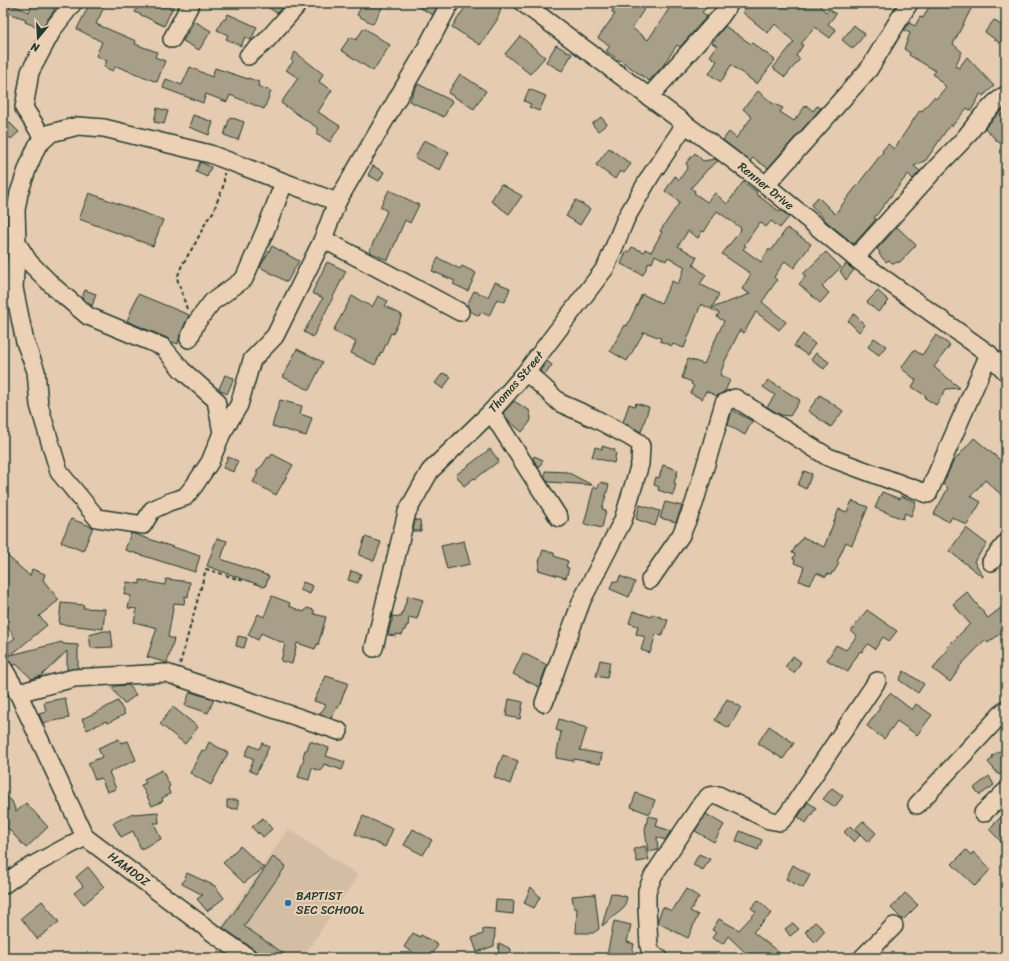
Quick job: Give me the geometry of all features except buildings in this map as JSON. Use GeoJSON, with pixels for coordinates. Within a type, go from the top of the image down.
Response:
{"type":"FeatureCollection","features":[{"type":"Feature","properties":{"kind":"street"},"geometry":{"type":"LineString","coordinates":[[44,140],[24,108],[30,72],[53,29],[72,3]]}},
{"type":"Feature","properties":{"kind":"street"},"geometry":{"type":"LineString","coordinates":[[172,39],[191,3]]}},
{"type":"Feature","properties":{"kind":"street"},"geometry":{"type":"LineString","coordinates":[[248,56],[266,41],[298,3]]}},
{"type":"Feature","properties":{"kind":"street"},"geometry":{"type":"LineString","coordinates":[[337,202],[210,154],[104,128],[78,126],[51,133],[38,146],[10,211],[17,243],[14,288],[25,342],[36,371],[39,405],[59,472],[97,518],[143,525],[152,510],[169,502],[185,497],[194,486],[210,462],[222,433],[239,404],[252,360],[275,336],[323,239],[337,202],[422,58],[450,3]]}},
{"type":"Feature","properties":{"kind":"street","name":"Renner Drive"},"geometry":{"type":"LineString","coordinates":[[523,3],[766,185],[855,258],[989,354],[1006,372]]}},
{"type":"Feature","properties":{"kind":"street"},"geometry":{"type":"LineString","coordinates":[[649,97],[721,16],[730,3]]}},
{"type":"Feature","properties":{"kind":"street"},"geometry":{"type":"LineString","coordinates":[[766,185],[869,69],[909,3]]}},
{"type":"Feature","properties":{"kind":"street"},"geometry":{"type":"LineString","coordinates":[[855,258],[995,103],[1006,95]]}},
{"type":"Feature","properties":{"kind":"street","name":"Thomas Street"},"geometry":{"type":"LineString","coordinates":[[374,648],[407,512],[430,471],[490,412],[526,372],[606,267],[626,218],[651,175],[680,132],[684,123]]}},
{"type":"Feature","properties":{"kind":"street"},"geometry":{"type":"LineString","coordinates":[[189,339],[196,323],[212,302],[244,279],[284,183]]}},
{"type":"Feature","properties":{"kind":"street"},"geometry":{"type":"LineString","coordinates":[[323,239],[460,312]]}},
{"type":"Feature","properties":{"kind":"street"},"geometry":{"type":"LineString","coordinates":[[17,243],[29,262],[55,288],[88,316],[163,347],[182,370],[216,400],[222,433]]}},
{"type":"Feature","properties":{"kind":"street"},"geometry":{"type":"LineString","coordinates":[[650,580],[681,535],[694,504],[724,404],[732,398],[735,398],[828,457],[928,494],[989,354]]}},
{"type":"Feature","properties":{"kind":"street"},"geometry":{"type":"LineString","coordinates":[[526,372],[560,403],[630,436],[641,446],[640,464],[623,520],[582,600],[544,703]]}},
{"type":"Feature","properties":{"kind":"street"},"geometry":{"type":"LineString","coordinates":[[490,412],[559,518]]}},
{"type":"Feature","properties":{"kind":"street"},"geometry":{"type":"LineString","coordinates":[[991,562],[1006,543]]}},
{"type":"Feature","properties":{"kind":"street"},"geometry":{"type":"LineString","coordinates":[[3,668],[18,693],[85,837],[24,870],[3,885]]}},
{"type":"Feature","properties":{"kind":"street"},"geometry":{"type":"LineString","coordinates":[[18,693],[74,678],[166,673],[339,731]]}},
{"type":"Feature","properties":{"kind":"street"},"geometry":{"type":"LineString","coordinates":[[659,958],[652,954],[649,946],[647,891],[653,876],[702,803],[710,796],[718,795],[769,820],[780,822],[878,681]]}},
{"type":"Feature","properties":{"kind":"street"},"geometry":{"type":"LineString","coordinates":[[917,805],[1006,709]]}},
{"type":"Feature","properties":{"kind":"street"},"geometry":{"type":"LineString","coordinates":[[983,813],[1006,791]]}},
{"type":"Feature","properties":{"kind":"street","name":"HAMDOZ"},"geometry":{"type":"LineString","coordinates":[[85,837],[213,933],[249,958]]}},
{"type":"Feature","properties":{"kind":"street"},"geometry":{"type":"LineString","coordinates":[[862,958],[894,926]]}},
{"type":"Feature","properties":{"kind":"path"},"geometry":{"type":"LineString","coordinates":[[187,309],[177,278],[182,265],[214,211],[224,183],[223,175],[226,160]]}},
{"type":"Feature","properties":{"kind":"path"},"geometry":{"type":"LineString","coordinates":[[177,676],[206,568],[244,581]]}},
{"type":"Feature","properties":{"kind":"shaded area","name":"BAPTIST SEC SCHOOL"},"geometry":{"type":"Polygon","coordinates":[[[288,829],[358,875],[302,958],[259,958],[219,931],[288,829]]]}},
{"type":"Feature","properties":{"kind":"place","name":"BAPTIST SEC SCHOOL"},"geometry":{"type":"Point","coordinates":[288,903]}}]}
